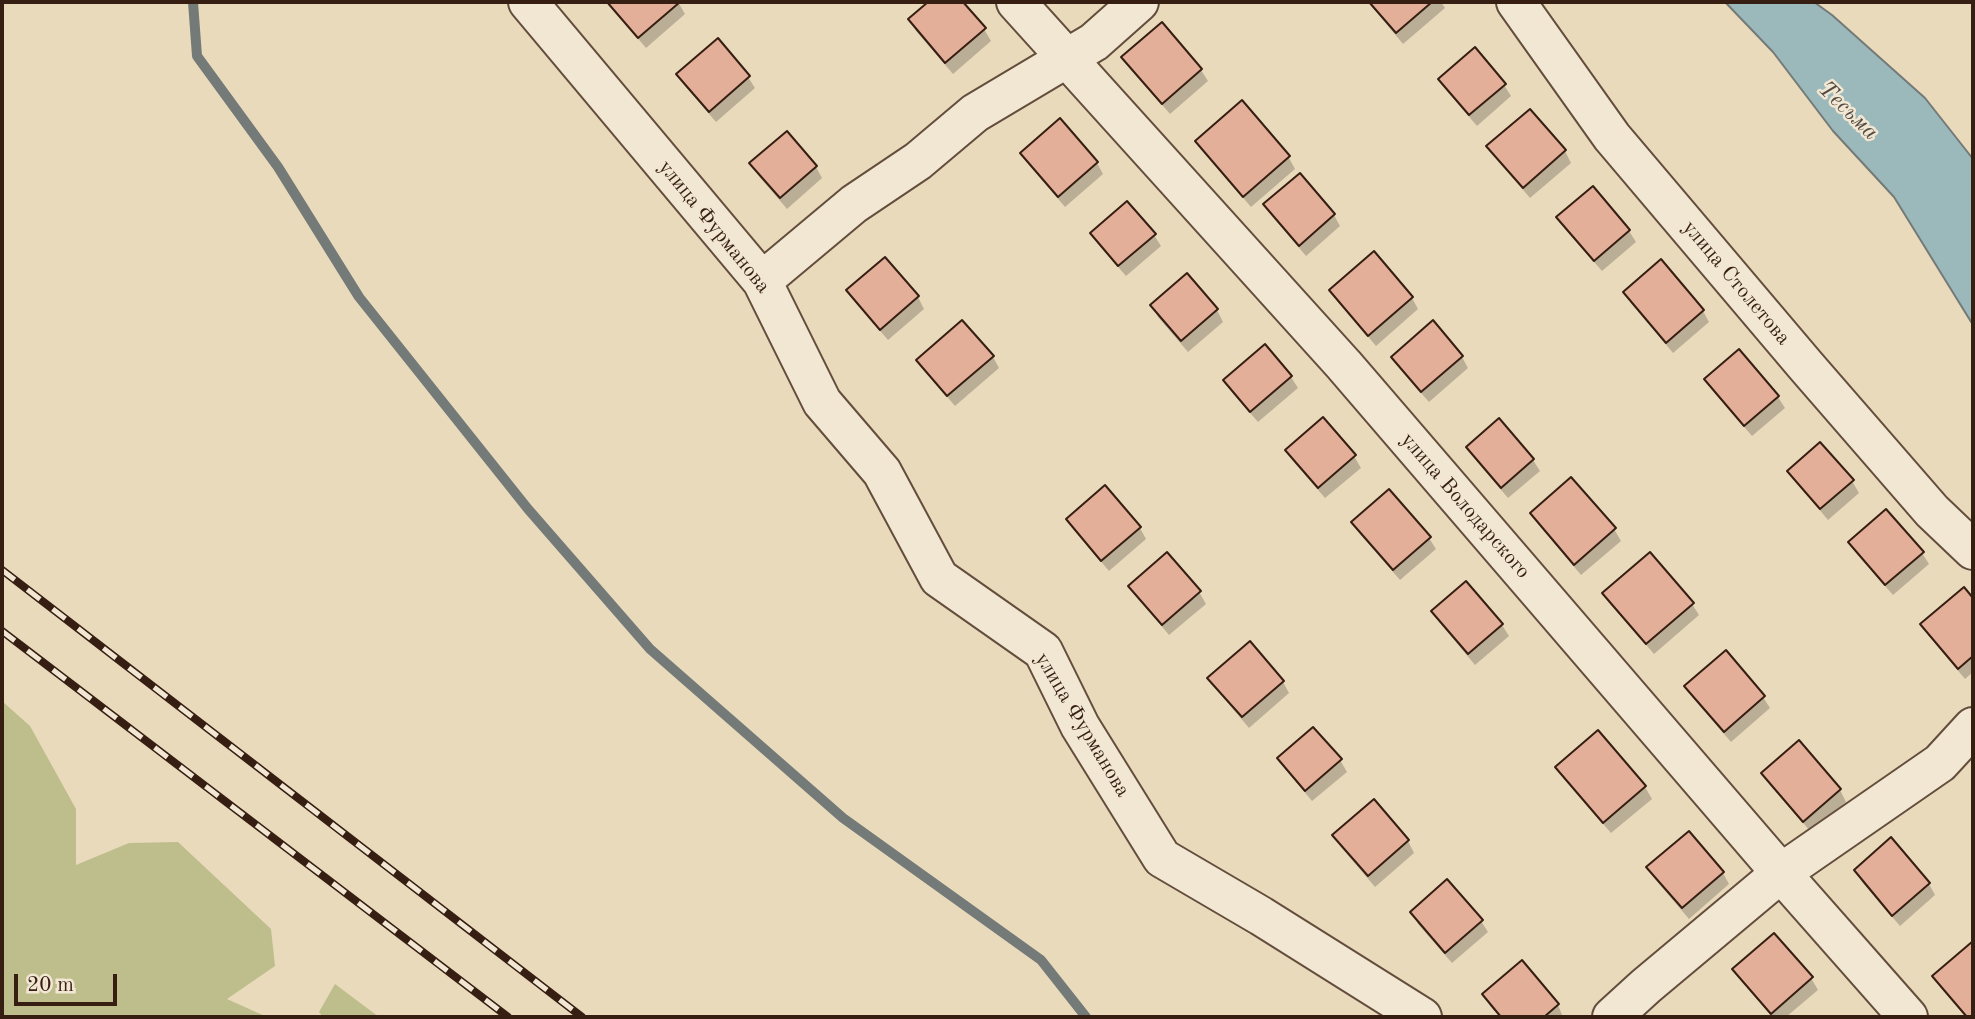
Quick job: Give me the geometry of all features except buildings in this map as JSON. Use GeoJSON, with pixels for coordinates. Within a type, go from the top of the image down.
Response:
{"type":"FeatureCollection","features":[{"type":"Feature","properties":{"kind":"street","name":"улица Фурманова"},"geometry":{"type":"LineString","coordinates":[[528,2],[762,281],[822,402],[882,472],[939,578],[1043,652],[1080,726],[1162,858],[1261,916],[1422,1017]]}},
{"type":"Feature","properties":{"kind":"street","name":"улица Володарского"},"geometry":{"type":"LineString","coordinates":[[1016,2],[1344,365],[1908,1017]]}},
{"type":"Feature","properties":{"kind":"street"},"geometry":{"type":"LineString","coordinates":[[762,281],[854,204],[918,161],[975,114],[1094,42],[1139,2]]}},
{"type":"Feature","properties":{"kind":"street","name":"улица Столетова"},"geometry":{"type":"LineString","coordinates":[[1516,2],[1612,137],[1932,511],[1973,550]]}},
{"type":"Feature","properties":{"kind":"street"},"geometry":{"type":"LineString","coordinates":[[1612,1017],[1781,873],[1940,763],[1973,727]]}},
{"type":"Feature","properties":{"kind":"shaded area"},"geometry":{"type":"Polygon","coordinates":[[[2,701],[30,726],[76,809],[76,865],[129,843],[178,842],[271,929],[275,966],[227,999],[267,1017],[2,1017],[2,701]]]}},
{"type":"Feature","properties":{"kind":"shaded area"},"geometry":{"type":"Polygon","coordinates":[[[335,984],[379,1017],[323,1017],[319,1012],[335,984]]]}},
{"type":"Feature","properties":{"kind":"water","name":"Тесьма"},"geometry":{"type":"Polygon","coordinates":[[[1725,2],[1814,2],[1925,98],[1973,159],[1973,325],[1894,197],[1833,131],[1773,52],[1725,2]]]}},
{"type":"Feature","properties":{"kind":"waterway"},"geometry":{"type":"LineString","coordinates":[[193,2],[197,56],[278,167],[359,297],[528,509],[650,649],[843,818],[1041,960],[1086,1017]]}},
{"type":"Feature","properties":{"kind":"railway"},"geometry":{"type":"LineString","coordinates":[[2,570],[582,1017]]}},
{"type":"Feature","properties":{"kind":"railway"},"geometry":{"type":"LineString","coordinates":[[2,631],[508,1017]]}}]}
